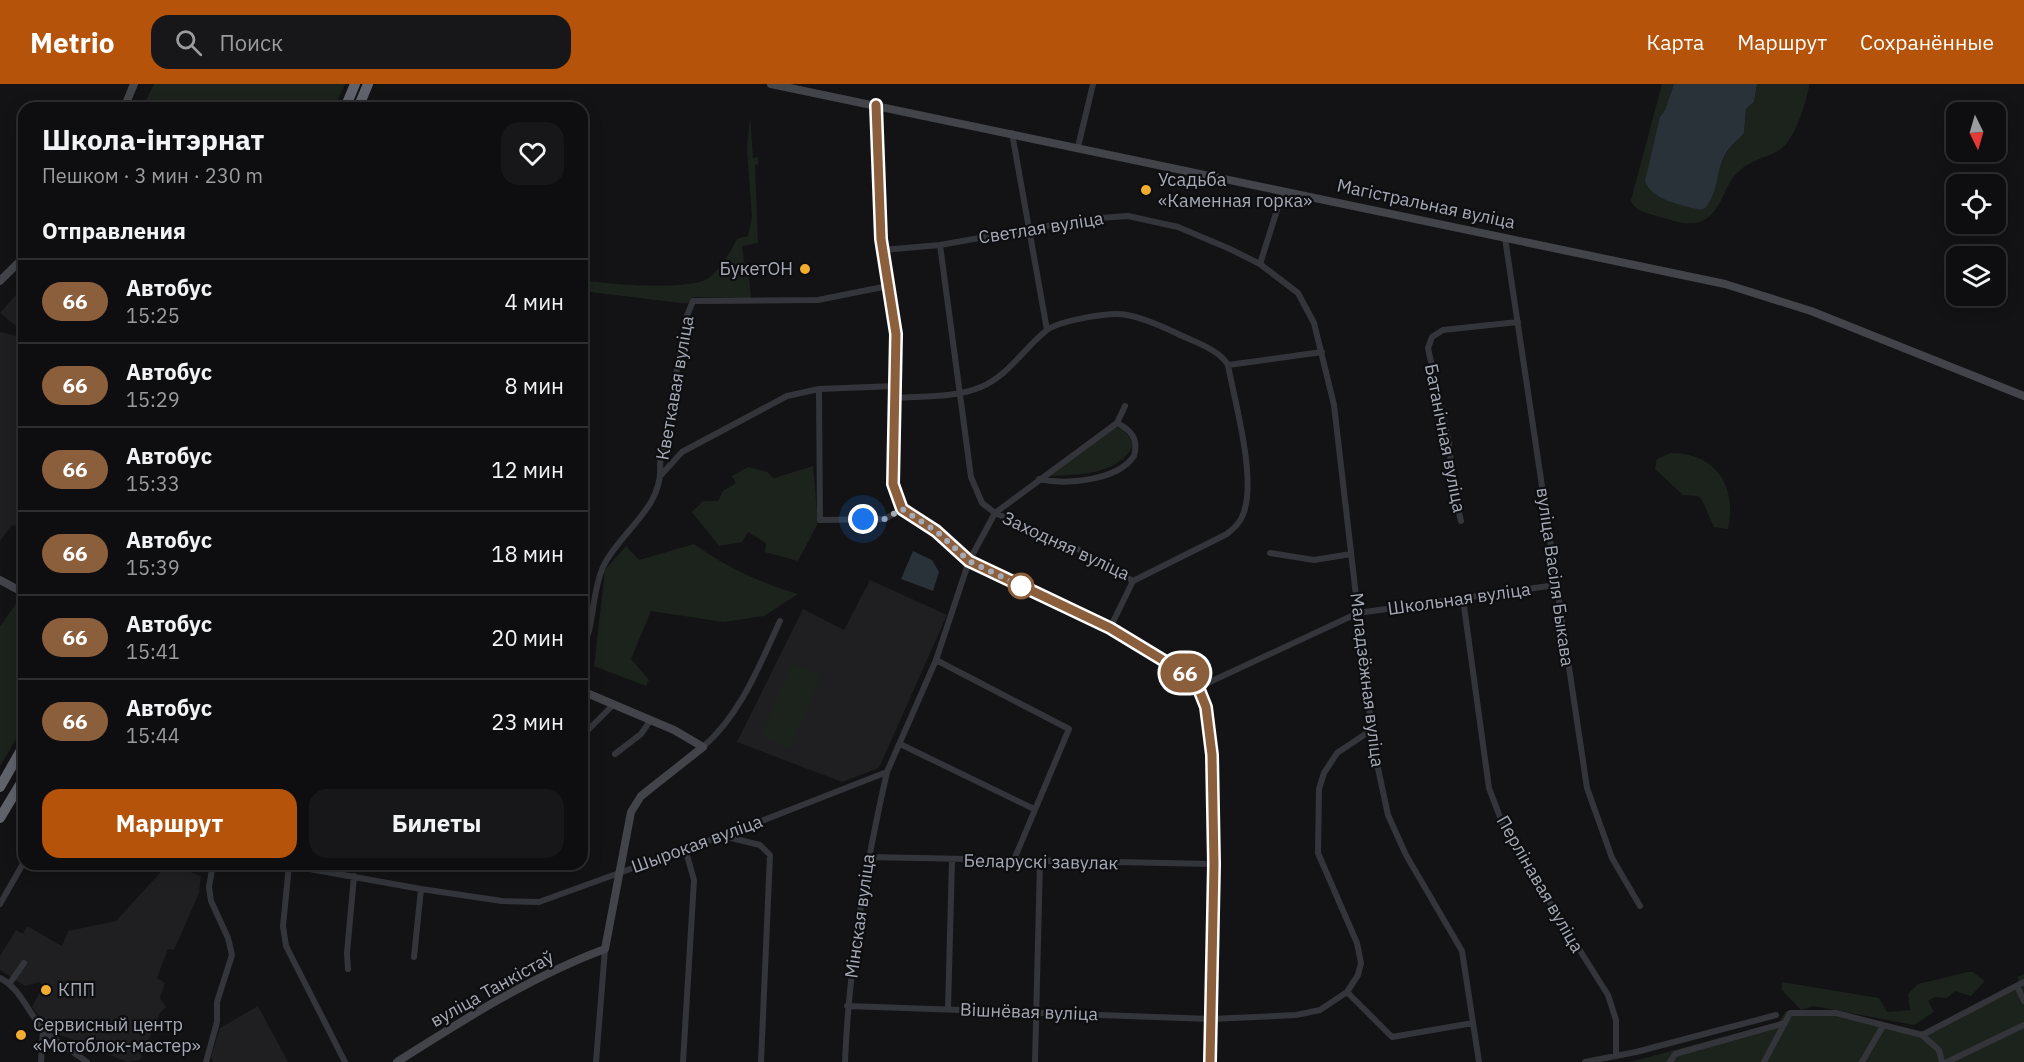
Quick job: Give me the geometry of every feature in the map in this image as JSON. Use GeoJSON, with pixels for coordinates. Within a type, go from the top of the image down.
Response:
{"type":"FeatureCollection","features":[{"type":"Feature","properties":{"kind":"highway"},"geometry":{"type":"LineString","coordinates":[[353,102],[355,84]]}},
{"type":"Feature","properties":{"kind":"highway"},"geometry":{"type":"LineString","coordinates":[[354,102],[368,84]]}},
{"type":"Feature","properties":{"kind":"highway"},"geometry":{"type":"LineString","coordinates":[[0,787],[18,756]]}},
{"type":"Feature","properties":{"kind":"highway"},"geometry":{"type":"LineString","coordinates":[[0,818],[18,787]]}},
{"type":"Feature","properties":{"kind":"street"},"geometry":{"type":"LineString","coordinates":[[126,102],[134,84]]}},
{"type":"Feature","properties":{"kind":"street","name":"Магістральная вуліца"},"geometry":{"type":"LineString","coordinates":[[771,84],[1012,133],[1760,293],[2024,396]]}},
{"type":"Feature","properties":{"kind":"street"},"geometry":{"type":"LineString","coordinates":[[1078,147],[1093,84]]}},
{"type":"Feature","properties":{"kind":"street"},"geometry":{"type":"LineString","coordinates":[[876,105],[882,250],[896,334],[893,484],[902,509],[936,531],[969,561],[1110,628],[1176,668],[1198,687],[1210,734],[1214,864],[1210,1062]]}},
{"type":"Feature","properties":{"kind":"street"},"geometry":{"type":"LineString","coordinates":[[1012,133],[1047,330]]}},
{"type":"Feature","properties":{"kind":"street"},"geometry":{"type":"LineString","coordinates":[[1260,264],[1283,191]]}},
{"type":"Feature","properties":{"kind":"street","name":"Светлая вуліца"},"geometry":{"type":"LineString","coordinates":[[882,250],[940,245],[1056,223],[1109,216],[1149,219],[1178,227],[1260,264],[1286,282],[1309,309],[1322,352]]}},
{"type":"Feature","properties":{"kind":"street","name":"вуліца Васіля Быкава"},"geometry":{"type":"LineString","coordinates":[[1505,238],[1587,788],[1612,858],[1640,906]]}},
{"type":"Feature","properties":{"kind":"street","name":"Заходняя вуліца"},"geometry":{"type":"LineString","coordinates":[[940,245],[959,393],[975,490],[982,503],[995,513],[1074,548],[1133,581],[1227,534],[1238,524],[1244,513],[1248,478],[1228,364]]}},
{"type":"Feature","properties":{"kind":"street"},"geometry":{"type":"LineString","coordinates":[[0,281],[18,263]]}},
{"type":"Feature","properties":{"kind":"street","name":"Кветкавая вуліца"},"geometry":{"type":"LineString","coordinates":[[588,638],[594,593],[604,565],[649,506],[661,475],[660,464],[682,339],[689,307],[693,301],[818,300],[888,286]]}},
{"type":"Feature","properties":{"kind":"street"},"geometry":{"type":"LineString","coordinates":[[895,398],[959,393],[983,386],[1002,374],[1047,330],[1056,325],[1082,319],[1125,314],[1163,327],[1219,354],[1228,364],[1322,352]]}},
{"type":"Feature","properties":{"kind":"street","name":"Батанічная вуліца"},"geometry":{"type":"LineString","coordinates":[[1461,521],[1449,444],[1428,348],[1432,337],[1443,330],[1518,322]]}},
{"type":"Feature","properties":{"kind":"street","name":"Маладзёжная вуліца"},"geometry":{"type":"LineString","coordinates":[[1322,352],[1335,416],[1358,613],[1369,677],[1370,730],[1388,815],[1398,840],[1462,951],[1479,1062]]}},
{"type":"Feature","properties":{"kind":"street"},"geometry":{"type":"LineString","coordinates":[[661,475],[682,452],[787,396],[819,389],[895,386]]}},
{"type":"Feature","properties":{"kind":"street"},"geometry":{"type":"LineString","coordinates":[[819,389],[820,520],[885,519],[902,509]]}},
{"type":"Feature","properties":{"kind":"street"},"geometry":{"type":"LineString","coordinates":[[887,772],[936,660],[969,561],[995,513],[1117,423],[1125,406]]}},
{"type":"Feature","properties":{"kind":"street"},"geometry":{"type":"LineString","coordinates":[[1039,479],[1068,482],[1084,480],[1129,463],[1136,448],[1135,440],[1127,428],[1117,423]]}},
{"type":"Feature","properties":{"kind":"street"},"geometry":{"type":"LineString","coordinates":[[1270,553],[1314,560],[1351,554]]}},
{"type":"Feature","properties":{"kind":"street"},"geometry":{"type":"LineString","coordinates":[[0,580],[18,590]]}},
{"type":"Feature","properties":{"kind":"street"},"geometry":{"type":"LineString","coordinates":[[1110,628],[1133,581]]}},
{"type":"Feature","properties":{"kind":"street","name":"Школьная вуліца"},"geometry":{"type":"LineString","coordinates":[[1198,687],[1358,613],[1556,585]]}},
{"type":"Feature","properties":{"kind":"street","name":"Перлінавая вуліца"},"geometry":{"type":"LineString","coordinates":[[1463,599],[1494,803],[1506,832],[1608,995],[1616,1020],[1616,1054]]}},
{"type":"Feature","properties":{"kind":"street"},"geometry":{"type":"LineString","coordinates":[[596,1062],[605,949],[631,812],[641,796],[718,733],[735,710],[780,621]]}},
{"type":"Feature","properties":{"kind":"street"},"geometry":{"type":"LineString","coordinates":[[936,660],[1069,729],[1013,862]]}},
{"type":"Feature","properties":{"kind":"street"},"geometry":{"type":"LineString","coordinates":[[588,694],[703,747]]}},
{"type":"Feature","properties":{"kind":"street"},"geometry":{"type":"LineString","coordinates":[[588,730],[613,705]]}},
{"type":"Feature","properties":{"kind":"street"},"geometry":{"type":"LineString","coordinates":[[615,754],[641,734],[650,721]]}},
{"type":"Feature","properties":{"kind":"street"},"geometry":{"type":"LineString","coordinates":[[1370,730],[1337,753],[1324,773],[1319,789],[1318,853],[1360,952],[1358,975],[1347,992],[1392,1037],[1473,1023]]}},
{"type":"Feature","properties":{"kind":"street"},"geometry":{"type":"LineString","coordinates":[[900,744],[1034,809]]}},
{"type":"Feature","properties":{"kind":"street","name":"Шырокая вуліца"},"geometry":{"type":"LineString","coordinates":[[316,870],[421,889],[512,902],[539,902],[722,836],[887,772]]}},
{"type":"Feature","properties":{"kind":"street","name":"Мінская вуліца"},"geometry":{"type":"LineString","coordinates":[[845,1062],[847,1006],[855,932],[868,857],[887,772]]}},
{"type":"Feature","properties":{"kind":"street"},"geometry":{"type":"LineString","coordinates":[[722,836],[760,845],[770,855],[761,1062]]}},
{"type":"Feature","properties":{"kind":"street"},"geometry":{"type":"LineString","coordinates":[[683,1062],[694,880],[685,848]]}},
{"type":"Feature","properties":{"kind":"street","name":"Беларускі завулак"},"geometry":{"type":"LineString","coordinates":[[868,857],[1013,862],[1214,864]]}},
{"type":"Feature","properties":{"kind":"street"},"geometry":{"type":"LineString","coordinates":[[948,1009],[952,860]]}},
{"type":"Feature","properties":{"kind":"street"},"geometry":{"type":"LineString","coordinates":[[1035,1062],[1040,862]]}},
{"type":"Feature","properties":{"kind":"street"},"geometry":{"type":"LineString","coordinates":[[0,904],[19,870]]}},
{"type":"Feature","properties":{"kind":"street"},"geometry":{"type":"LineString","coordinates":[[206,1062],[217,1022],[217,1002],[232,955],[228,938],[211,901],[211,870]]}},
{"type":"Feature","properties":{"kind":"street"},"geometry":{"type":"LineString","coordinates":[[285,870],[283,926],[286,946],[345,1062]]}},
{"type":"Feature","properties":{"kind":"street"},"geometry":{"type":"LineString","coordinates":[[348,969],[347,953],[354,876]]}},
{"type":"Feature","properties":{"kind":"street"},"geometry":{"type":"LineString","coordinates":[[414,957],[421,889]]}},
{"type":"Feature","properties":{"kind":"street","name":"вуліца Танкістаў"},"geometry":{"type":"LineString","coordinates":[[397,1062],[481,1010],[605,949]]}},
{"type":"Feature","properties":{"kind":"street"},"geometry":{"type":"LineString","coordinates":[[10,983],[24,963]]}},
{"type":"Feature","properties":{"kind":"street"},"geometry":{"type":"LineString","coordinates":[[0,978],[10,983],[43,1030],[87,1062]]}},
{"type":"Feature","properties":{"kind":"street"},"geometry":{"type":"LineString","coordinates":[[1922,1035],[2024,982]]}},
{"type":"Feature","properties":{"kind":"street"},"geometry":{"type":"LineString","coordinates":[[2017,986],[2024,1001]]}},
{"type":"Feature","properties":{"kind":"street","name":"Вішнёвая вуліца"},"geometry":{"type":"LineString","coordinates":[[847,1006],[1211,1019],[1309,1013],[1336,1001],[1347,992]]}},
{"type":"Feature","properties":{"kind":"street"},"geometry":{"type":"LineString","coordinates":[[1764,1062],[1791,1013],[1836,1013],[1922,1035],[1939,1050],[1942,1062]]}},
{"type":"Feature","properties":{"kind":"street"},"geometry":{"type":"LineString","coordinates":[[1584,1062],[1616,1054],[1636,1052],[1776,1015]]}},
{"type":"Feature","properties":{"kind":"street"},"geometry":{"type":"LineString","coordinates":[[1670,1062],[1675,1054],[1785,1023]]}},
{"type":"Feature","properties":{"kind":"street"},"geometry":{"type":"LineString","coordinates":[[1947,1062],[2024,1024]]}},
{"type":"Feature","properties":{"kind":"street"},"geometry":{"type":"LineString","coordinates":[[1862,1062],[1883,1026]]}},
{"type":"Feature","properties":{"kind":"street"},"geometry":{"type":"LineString","coordinates":[[41,1062],[43,1030]]}},
{"type":"Feature","properties":{"kind":"shaded area"},"geometry":{"type":"Polygon","coordinates":[[[154,84],[345,84],[337,102],[145,102],[154,84]]]}},
{"type":"Feature","properties":{"kind":"shaded area"},"geometry":{"type":"Polygon","coordinates":[[[1662,84],[1674,84],[1665,110],[1660,117],[1668,201],[1700,210],[1710,196],[1726,154],[1744,133],[1746,109],[1754,102],[1757,84],[1809,84],[1809,87],[1801,116],[1783,148],[1737,173],[1709,217],[1697,223],[1685,223],[1645,213],[1635,207],[1631,200],[1662,84]]]}},
{"type":"Feature","properties":{"kind":"shaded area"},"geometry":{"type":"Polygon","coordinates":[[[1674,84],[1757,84],[1754,102],[1746,109],[1744,133],[1725,155],[1712,196],[1705,208],[1700,210],[1661,198],[1649,188],[1645,181],[1660,117],[1665,110],[1674,84]]]}},
{"type":"Feature","properties":{"kind":"shaded area"},"geometry":{"type":"Polygon","coordinates":[[[750,116],[753,158],[758,157],[758,164],[755,165],[758,243],[742,246],[744,262],[748,265],[751,298],[693,297],[688,303],[681,303],[588,292],[588,281],[668,286],[700,282],[710,277],[725,260],[737,239],[748,236],[752,217],[747,149],[750,116]]]}},
{"type":"Feature","properties":{"kind":"shaded area"},"geometry":{"type":"Polygon","coordinates":[[[18,293],[18,326],[0,313],[18,293]]]}},
{"type":"Feature","properties":{"kind":"shaded area"},"geometry":{"type":"Polygon","coordinates":[[[0,332],[18,336],[18,525],[11,526],[0,541],[0,332]]]}},
{"type":"Feature","properties":{"kind":"shaded area"},"geometry":{"type":"Polygon","coordinates":[[[1110,425],[1122,430],[1130,438],[1133,446],[1127,455],[1108,468],[1074,475],[1051,476],[1053,468],[1110,425]]]}},
{"type":"Feature","properties":{"kind":"shaded area"},"geometry":{"type":"Polygon","coordinates":[[[1671,453],[1701,459],[1720,475],[1729,499],[1728,529],[1714,527],[1698,496],[1683,495],[1655,469],[1657,459],[1671,453]]]}},
{"type":"Feature","properties":{"kind":"shaded area"},"geometry":{"type":"Polygon","coordinates":[[[813,466],[818,523],[798,561],[765,552],[766,543],[748,532],[742,542],[719,546],[692,512],[703,501],[718,501],[723,491],[736,483],[732,476],[748,467],[767,472],[774,478],[813,466]]]}},
{"type":"Feature","properties":{"kind":"shaded area"},"geometry":{"type":"Polygon","coordinates":[[[694,544],[744,574],[798,594],[764,616],[723,622],[651,611],[631,659],[649,680],[646,686],[594,666],[605,570],[626,546],[639,560],[694,544]]]}},
{"type":"Feature","properties":{"kind":"shaded area"},"geometry":{"type":"Polygon","coordinates":[[[913,551],[932,560],[939,572],[933,591],[901,579],[913,551]]]}},
{"type":"Feature","properties":{"kind":"shaded area"},"geometry":{"type":"Polygon","coordinates":[[[870,580],[947,615],[879,768],[842,782],[737,742],[803,609],[844,630],[870,580]]]}},
{"type":"Feature","properties":{"kind":"shaded area"},"geometry":{"type":"Polygon","coordinates":[[[18,601],[18,736],[0,766],[0,626],[18,601]]]}},
{"type":"Feature","properties":{"kind":"shaded area"},"geometry":{"type":"Polygon","coordinates":[[[792,663],[821,676],[790,749],[761,736],[792,663]]]}},
{"type":"Feature","properties":{"kind":"shaded area"},"geometry":{"type":"Polygon","coordinates":[[[163,870],[184,870],[201,876],[199,893],[174,950],[168,949],[157,978],[165,983],[160,998],[166,1007],[160,1013],[140,1060],[127,1062],[51,1031],[32,1007],[43,986],[40,982],[25,986],[0,970],[0,956],[16,930],[23,934],[27,926],[62,946],[68,931],[116,921],[163,870]]]}},
{"type":"Feature","properties":{"kind":"shaded area"},"geometry":{"type":"Polygon","coordinates":[[[1973,972],[1985,981],[1971,996],[1955,991],[1947,998],[1935,997],[1928,1001],[1934,1012],[1914,1025],[1814,1006],[1801,1010],[1782,990],[1782,982],[1879,998],[1887,1012],[1910,1010],[1908,994],[1918,984],[1973,972]]]}},
{"type":"Feature","properties":{"kind":"shaded area"},"geometry":{"type":"Polygon","coordinates":[[[2024,974],[2024,1062],[1630,1062],[1779,1022],[1786,1011],[1833,1011],[1929,1033],[2022,987],[2017,977],[2024,974]]]}},
{"type":"Feature","properties":{"kind":"shaded area"},"geometry":{"type":"Polygon","coordinates":[[[258,1006],[288,1062],[213,1062],[211,1057],[220,1028],[258,1006]]]}},
{"type":"Feature","properties":{"kind":"bus line","name":"66"},"geometry":{"type":"LineString","coordinates":[[876,105],[881,239],[884,267],[895,320],[897,353],[893,484],[902,509],[936,531],[969,561],[1110,628],[1189,676],[1198,687],[1206,707],[1212,755],[1214,864],[1210,1062]]}},
{"type":"Feature","properties":{"kind":"place","name":"Усадьба «Каменная горка»"},"geometry":{"type":"Point","coordinates":[1146,190]}},
{"type":"Feature","properties":{"kind":"place","name":"БукетОН"},"geometry":{"type":"Point","coordinates":[805,269]}},
{"type":"Feature","properties":{"kind":"place","name":"КПП"},"geometry":{"type":"Point","coordinates":[46,990]}},
{"type":"Feature","properties":{"kind":"place","name":"Сервисный центр «Мотоблок-мастер»"},"geometry":{"type":"Point","coordinates":[21,1035]}},
{"type":"Feature","properties":{"kind":"route"},"geometry":{"type":"LineString","coordinates":[[863,519],[885,519],[902,509],[936,531],[969,561],[1029,590],[1021,586]]}}]}
